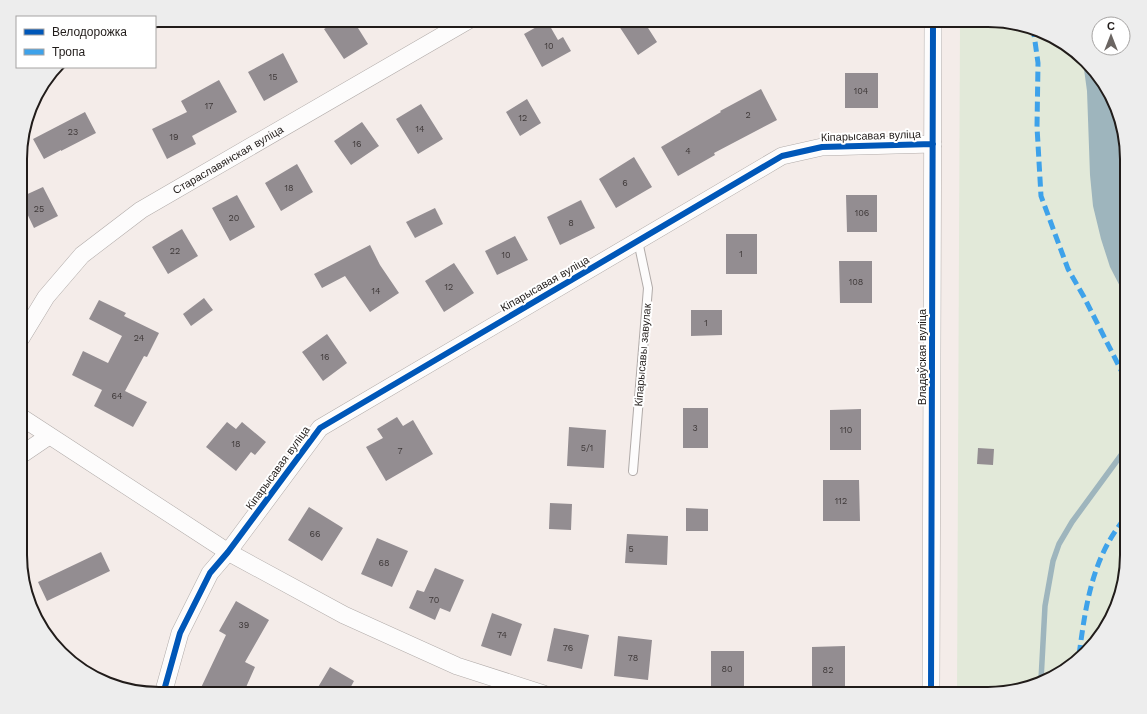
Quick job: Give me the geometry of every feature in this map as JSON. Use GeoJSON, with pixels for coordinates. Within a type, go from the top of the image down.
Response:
{"type":"FeatureCollection","features":[{"type":"Feature","properties":{"kind":"street","name":"Стараславянская вуліца"},"geometry":{"type":"LineString","coordinates":[[27,328],[46,297],[82,255],[141,210],[457,27]]}},
{"type":"Feature","properties":{"kind":"street","name":"Владаўская вуліца"},"geometry":{"type":"LineString","coordinates":[[931,687],[934,27]]}},
{"type":"Feature","properties":{"kind":"street","name":"Кіпарысавая вуліца"},"geometry":{"type":"LineString","coordinates":[[165,687],[180,633],[210,573],[228,552],[320,428],[782,156],[822,147],[933,144]]}},
{"type":"Feature","properties":{"kind":"street"},"geometry":{"type":"LineString","coordinates":[[27,421],[228,552],[344,615],[457,666],[522,687]]}},
{"type":"Feature","properties":{"kind":"street"},"geometry":{"type":"LineString","coordinates":[[27,451],[49,436]]}},
{"type":"Feature","properties":{"kind":"lane","name":"Кіпарысавы завулак"},"geometry":{"type":"LineString","coordinates":[[633,471],[648,288],[638,241]]}},
{"type":"Feature","properties":{"kind":"green space"},"geometry":{"type":"Polygon","coordinates":[[[960,27],[1005,28],[1022,31],[1046,41],[1061,49],[1075,60],[1093,79],[1102,93],[1113,117],[1117,133],[1120,150],[1120,564],[1113,597],[1098,628],[1087,642],[1068,660],[1039,677],[1022,683],[997,687],[957,687],[960,27]]]}},
{"type":"Feature","properties":{"kind":"water"},"geometry":{"type":"Polygon","coordinates":[[[1084,69],[1093,79],[1106,101],[1113,117],[1120,150],[1120,286],[1110,267],[1093,206],[1090,175],[1087,91],[1084,69]]]}},
{"type":"Feature","properties":{"kind":"building"},"geometry":{"type":"Polygon","coordinates":[[[327,27],[357,27],[368,44],[344,59],[324,29],[327,27]]]}},
{"type":"Feature","properties":{"kind":"building"},"geometry":{"type":"Polygon","coordinates":[[[536,27],[550,27],[558,40],[563,37],[571,51],[542,67],[524,34],[536,27]]]}},
{"type":"Feature","properties":{"kind":"building"},"geometry":{"type":"Polygon","coordinates":[[[620,27],[647,27],[657,42],[638,55],[620,27]]]}},
{"type":"Feature","properties":{"kind":"building"},"geometry":{"type":"Polygon","coordinates":[[[283,53],[298,82],[264,101],[248,72],[283,53]]]}},
{"type":"Feature","properties":{"kind":"building"},"geometry":{"type":"Polygon","coordinates":[[[845,73],[878,73],[878,108],[845,108],[845,73]]]}},
{"type":"Feature","properties":{"kind":"building"},"geometry":{"type":"Polygon","coordinates":[[[219,80],[237,112],[192,136],[196,144],[167,159],[152,129],[187,112],[181,101],[219,80]]]}},
{"type":"Feature","properties":{"kind":"building"},"geometry":{"type":"Polygon","coordinates":[[[761,89],[777,120],[714,153],[715,155],[678,176],[661,147],[721,112],[720,111],[761,89]]]}},
{"type":"Feature","properties":{"kind":"building"},"geometry":{"type":"Polygon","coordinates":[[[527,99],[541,123],[520,136],[506,112],[527,99]]]}},
{"type":"Feature","properties":{"kind":"building"},"geometry":{"type":"Polygon","coordinates":[[[421,104],[443,139],[418,154],[396,119],[421,104]]]}},
{"type":"Feature","properties":{"kind":"building"},"geometry":{"type":"Polygon","coordinates":[[[85,112],[96,133],[44,159],[33,139],[85,112]]]}},
{"type":"Feature","properties":{"kind":"building"},"geometry":{"type":"Polygon","coordinates":[[[362,122],[379,146],[351,165],[334,141],[362,122]]]}},
{"type":"Feature","properties":{"kind":"building"},"geometry":{"type":"Polygon","coordinates":[[[634,157],[652,187],[616,208],[599,179],[634,157]]]}},
{"type":"Feature","properties":{"kind":"building"},"geometry":{"type":"Polygon","coordinates":[[[297,164],[313,192],[281,211],[265,183],[297,164]]]}},
{"type":"Feature","properties":{"kind":"building"},"geometry":{"type":"Polygon","coordinates":[[[43,187],[58,216],[34,228],[27,213],[27,194],[43,187]]]}},
{"type":"Feature","properties":{"kind":"building"},"geometry":{"type":"Polygon","coordinates":[[[237,195],[255,227],[230,241],[212,208],[237,195]]]}},
{"type":"Feature","properties":{"kind":"building"},"geometry":{"type":"Polygon","coordinates":[[[846,195],[877,195],[877,232],[847,232],[846,195]]]}},
{"type":"Feature","properties":{"kind":"building"},"geometry":{"type":"Polygon","coordinates":[[[581,200],[595,228],[560,245],[547,217],[581,200]]]}},
{"type":"Feature","properties":{"kind":"building"},"geometry":{"type":"Polygon","coordinates":[[[435,208],[443,224],[415,238],[406,222],[435,208]]]}},
{"type":"Feature","properties":{"kind":"building"},"geometry":{"type":"Polygon","coordinates":[[[182,229],[198,256],[168,274],[152,247],[182,229]]]}},
{"type":"Feature","properties":{"kind":"building"},"geometry":{"type":"Polygon","coordinates":[[[726,234],[757,234],[757,274],[726,274],[726,234]]]}},
{"type":"Feature","properties":{"kind":"building"},"geometry":{"type":"Polygon","coordinates":[[[515,236],[528,260],[497,275],[485,251],[515,236]]]}},
{"type":"Feature","properties":{"kind":"building"},"geometry":{"type":"Polygon","coordinates":[[[370,245],[380,265],[399,293],[370,312],[345,276],[322,288],[314,274],[370,245]]]}},
{"type":"Feature","properties":{"kind":"building"},"geometry":{"type":"Polygon","coordinates":[[[839,261],[872,261],[872,303],[840,303],[839,261]]]}},
{"type":"Feature","properties":{"kind":"building"},"geometry":{"type":"Polygon","coordinates":[[[454,263],[474,293],[444,312],[425,281],[454,263]]]}},
{"type":"Feature","properties":{"kind":"building"},"geometry":{"type":"Polygon","coordinates":[[[204,298],[213,310],[191,326],[183,314],[204,298]]]}},
{"type":"Feature","properties":{"kind":"building"},"geometry":{"type":"Polygon","coordinates":[[[99,300],[126,313],[124,316],[159,333],[147,357],[144,356],[125,391],[147,402],[133,427],[94,406],[102,390],[72,375],[83,351],[108,363],[122,336],[89,319],[99,300]]]}},
{"type":"Feature","properties":{"kind":"building"},"geometry":{"type":"Polygon","coordinates":[[[691,310],[722,310],[722,335],[691,336],[691,310]]]}},
{"type":"Feature","properties":{"kind":"building"},"geometry":{"type":"Polygon","coordinates":[[[327,334],[347,363],[323,381],[302,352],[327,334]]]}},
{"type":"Feature","properties":{"kind":"building"},"geometry":{"type":"Polygon","coordinates":[[[683,408],[708,408],[708,448],[683,448],[683,408]]]}},
{"type":"Feature","properties":{"kind":"building"},"geometry":{"type":"Polygon","coordinates":[[[861,409],[861,450],[830,450],[830,410],[861,409]]]}},
{"type":"Feature","properties":{"kind":"building"},"geometry":{"type":"Polygon","coordinates":[[[397,417],[403,426],[413,420],[433,454],[386,481],[366,447],[383,438],[377,429],[397,417]]]}},
{"type":"Feature","properties":{"kind":"building"},"geometry":{"type":"Polygon","coordinates":[[[227,422],[236,429],[242,422],[266,442],[255,455],[251,452],[236,471],[206,447],[227,422]]]}},
{"type":"Feature","properties":{"kind":"building"},"geometry":{"type":"Polygon","coordinates":[[[569,427],[606,430],[604,468],[567,466],[569,427]]]}},
{"type":"Feature","properties":{"kind":"building"},"geometry":{"type":"Polygon","coordinates":[[[978,448],[994,449],[993,465],[977,464],[978,448]]]}},
{"type":"Feature","properties":{"kind":"building"},"geometry":{"type":"Polygon","coordinates":[[[823,480],[859,480],[860,521],[823,521],[823,480]]]}},
{"type":"Feature","properties":{"kind":"building"},"geometry":{"type":"Polygon","coordinates":[[[550,503],[572,504],[571,530],[549,529],[550,503]]]}},
{"type":"Feature","properties":{"kind":"building"},"geometry":{"type":"Polygon","coordinates":[[[309,507],[343,528],[322,561],[288,540],[309,507]]]}},
{"type":"Feature","properties":{"kind":"building"},"geometry":{"type":"Polygon","coordinates":[[[686,508],[708,509],[708,531],[686,531],[686,508]]]}},
{"type":"Feature","properties":{"kind":"building"},"geometry":{"type":"Polygon","coordinates":[[[627,534],[668,536],[667,565],[625,563],[627,534]]]}},
{"type":"Feature","properties":{"kind":"building"},"geometry":{"type":"Polygon","coordinates":[[[377,538],[408,551],[392,587],[361,574],[377,538]]]}},
{"type":"Feature","properties":{"kind":"building"},"geometry":{"type":"Polygon","coordinates":[[[101,552],[110,571],[47,601],[38,582],[101,552]]]}},
{"type":"Feature","properties":{"kind":"building"},"geometry":{"type":"Polygon","coordinates":[[[435,568],[464,580],[450,612],[440,608],[435,620],[409,608],[417,590],[424,592],[435,568]]]}},
{"type":"Feature","properties":{"kind":"building"},"geometry":{"type":"Polygon","coordinates":[[[236,601],[269,620],[245,662],[255,667],[246,687],[201,687],[226,635],[219,631],[236,601]]]}},
{"type":"Feature","properties":{"kind":"building"},"geometry":{"type":"Polygon","coordinates":[[[492,613],[522,624],[511,656],[481,646],[492,613]]]}},
{"type":"Feature","properties":{"kind":"building"},"geometry":{"type":"Polygon","coordinates":[[[554,628],[589,635],[582,669],[547,661],[554,628]]]}},
{"type":"Feature","properties":{"kind":"building"},"geometry":{"type":"Polygon","coordinates":[[[618,636],[652,640],[648,680],[614,676],[618,636]]]}},
{"type":"Feature","properties":{"kind":"building"},"geometry":{"type":"Polygon","coordinates":[[[845,646],[845,687],[812,687],[812,647],[845,646]]]}},
{"type":"Feature","properties":{"kind":"building"},"geometry":{"type":"Polygon","coordinates":[[[711,651],[744,651],[744,686],[711,686],[711,651]]]}},
{"type":"Feature","properties":{"kind":"building"},"geometry":{"type":"Polygon","coordinates":[[[330,667],[354,681],[351,687],[318,687],[330,667]]]}},
{"type":"Feature","properties":{"kind":"waterway"},"geometry":{"type":"LineString","coordinates":[[1041,676],[1045,606],[1053,561],[1059,544],[1072,522],[1120,457]]}},
{"type":"Feature","properties":{"kind":"marked path"},"geometry":{"type":"LineString","coordinates":[[1034,36],[1038,63],[1037,127],[1041,196],[1068,269],[1120,368]]}},
{"type":"Feature","properties":{"kind":"marked path"},"geometry":{"type":"LineString","coordinates":[[1080,649],[1092,581],[1106,547],[1120,525]]}},
{"type":"Feature","properties":{"kind":"cycle path"},"geometry":{"type":"LineString","coordinates":[[931,687],[933,27]]}},
{"type":"Feature","properties":{"kind":"cycle path"},"geometry":{"type":"LineString","coordinates":[[165,687],[180,633],[210,573],[228,552],[320,428],[782,156],[822,147],[933,144]]}}]}
